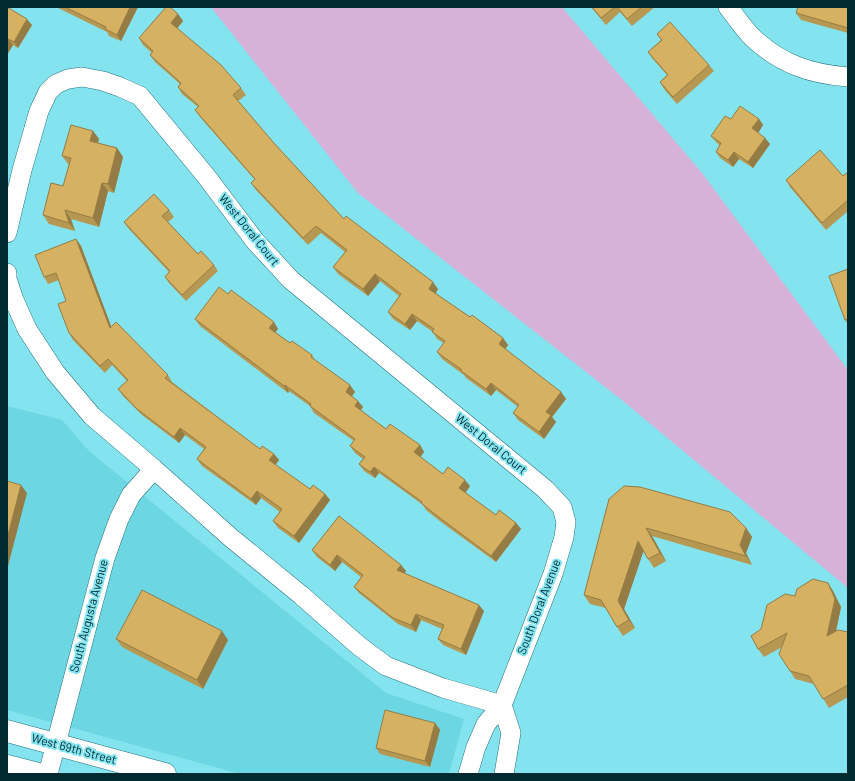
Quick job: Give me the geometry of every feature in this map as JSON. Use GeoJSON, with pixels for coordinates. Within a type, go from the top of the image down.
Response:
{"type":"FeatureCollection","features":[{"type":"Feature","properties":{"kind":"main road","name":"West 69th Street"},"geometry":{"type":"LineString","coordinates":[[7,731],[165,774]]}},
{"type":"Feature","properties":{"kind":"main road"},"geometry":{"type":"LineString","coordinates":[[7,766],[38,774]]}},
{"type":"Feature","properties":{"kind":"street"},"geometry":{"type":"LineString","coordinates":[[728,7],[752,38],[776,56],[800,69],[848,77]]}},
{"type":"Feature","properties":{"kind":"street","name":"West Doral Court"},"geometry":{"type":"LineString","coordinates":[[7,233],[22,170],[39,111],[48,92],[56,84],[68,79],[82,77],[120,86],[140,96],[206,176],[255,241],[291,280],[545,489],[562,507]]}},
{"type":"Feature","properties":{"kind":"street"},"geometry":{"type":"LineString","coordinates":[[7,273],[14,300],[27,329],[56,372],[92,416],[230,537],[301,595],[359,646],[386,666],[443,688],[502,706],[511,732],[504,774]]}},
{"type":"Feature","properties":{"kind":"street","name":"South Augusta Avenue"},"geometry":{"type":"LineString","coordinates":[[48,774],[104,558],[119,519],[131,495],[154,469]]}},
{"type":"Feature","properties":{"kind":"street","name":"South Doral Avenue"},"geometry":{"type":"LineString","coordinates":[[468,774],[476,747],[486,724],[502,706],[553,574],[564,538],[566,522],[562,507]]}},
{"type":"Feature","properties":{"kind":"shaded area"},"geometry":{"type":"Polygon","coordinates":[[[211,7],[562,7],[702,173],[848,370],[848,588],[623,401],[358,193],[211,7]]]}},
{"type":"Feature","properties":{"kind":"shaded area"},"geometry":{"type":"Polygon","coordinates":[[[7,406],[62,420],[89,451],[386,693],[464,719],[449,774],[240,774],[7,710],[7,406]]]}},
{"type":"Feature","properties":{"kind":"building"},"geometry":{"type":"Polygon","coordinates":[[[7,7],[27,19],[14,42],[8,39],[7,41],[7,7]]]}},
{"type":"Feature","properties":{"kind":"building"},"geometry":{"type":"Polygon","coordinates":[[[65,7],[130,7],[117,35],[105,29],[106,27],[65,7]]]}},
{"type":"Feature","properties":{"kind":"building"},"geometry":{"type":"Polygon","coordinates":[[[166,7],[170,7],[178,14],[171,23],[221,65],[241,88],[233,95],[273,142],[344,219],[346,216],[433,282],[429,289],[470,317],[472,315],[503,338],[499,344],[561,392],[546,412],[551,415],[539,432],[513,413],[519,405],[491,383],[486,389],[437,352],[445,341],[432,332],[434,329],[412,314],[405,324],[388,312],[401,294],[375,274],[363,289],[333,267],[347,250],[316,226],[303,238],[251,183],[255,179],[195,110],[199,106],[178,87],[181,83],[150,55],[153,51],[139,38],[166,7]]]}},
{"type":"Feature","properties":{"kind":"building"},"geometry":{"type":"Polygon","coordinates":[[[592,7],[615,7],[601,18],[592,7]]]}},
{"type":"Feature","properties":{"kind":"building"},"geometry":{"type":"Polygon","coordinates":[[[617,7],[642,7],[627,19],[617,7]]]}},
{"type":"Feature","properties":{"kind":"building"},"geometry":{"type":"Polygon","coordinates":[[[798,7],[848,7],[848,28],[796,13],[798,7]]]}},
{"type":"Feature","properties":{"kind":"building"},"geometry":{"type":"Polygon","coordinates":[[[670,22],[709,65],[673,97],[660,82],[668,75],[648,52],[662,40],[657,34],[670,22]]]}},
{"type":"Feature","properties":{"kind":"building"},"geometry":{"type":"Polygon","coordinates":[[[740,106],[759,119],[752,128],[765,138],[748,162],[734,152],[728,160],[716,152],[721,143],[711,136],[725,116],[731,119],[740,106]]]}},
{"type":"Feature","properties":{"kind":"building"},"geometry":{"type":"Polygon","coordinates":[[[71,125],[93,131],[90,141],[117,148],[108,184],[102,183],[93,218],[65,210],[69,223],[43,215],[51,183],[63,186],[71,158],[62,156],[71,125]]]}},
{"type":"Feature","properties":{"kind":"building"},"geometry":{"type":"Polygon","coordinates":[[[820,150],[843,176],[848,172],[848,200],[822,223],[786,180],[820,150]]]}},
{"type":"Feature","properties":{"kind":"building"},"geometry":{"type":"Polygon","coordinates":[[[154,194],[169,210],[162,216],[198,254],[201,251],[214,265],[182,295],[165,277],[170,271],[124,222],[154,194]]]}},
{"type":"Feature","properties":{"kind":"building"},"geometry":{"type":"Polygon","coordinates":[[[76,239],[110,328],[116,322],[168,375],[165,378],[260,449],[262,446],[274,454],[269,460],[310,489],[313,485],[325,494],[294,536],[273,521],[282,509],[257,491],[251,499],[197,459],[206,447],[180,428],[174,437],[137,409],[118,389],[128,380],[108,359],[100,366],[69,333],[58,304],[66,301],[56,273],[44,277],[35,255],[76,239]]]}},
{"type":"Feature","properties":{"kind":"building"},"geometry":{"type":"Polygon","coordinates":[[[848,269],[848,319],[845,320],[829,276],[848,269]]]}},
{"type":"Feature","properties":{"kind":"building"},"geometry":{"type":"Polygon","coordinates":[[[219,287],[228,294],[231,290],[274,322],[269,328],[290,343],[292,341],[312,355],[311,357],[350,385],[346,392],[358,401],[355,406],[386,429],[390,424],[420,445],[414,452],[443,474],[448,467],[465,480],[459,488],[496,515],[499,510],[516,523],[491,556],[436,515],[421,503],[422,502],[374,467],[370,472],[359,464],[365,457],[350,446],[355,439],[310,406],[311,404],[285,385],[284,386],[195,319],[219,287]]]}},
{"type":"Feature","properties":{"kind":"building"},"geometry":{"type":"Polygon","coordinates":[[[7,481],[21,485],[7,539],[7,481]]]}},
{"type":"Feature","properties":{"kind":"building"},"geometry":{"type":"Polygon","coordinates":[[[624,486],[640,487],[730,512],[746,528],[740,545],[746,556],[646,528],[660,553],[648,559],[638,541],[618,601],[629,620],[617,627],[601,600],[584,595],[609,499],[624,486]]]}},
{"type":"Feature","properties":{"kind":"building"},"geometry":{"type":"Polygon","coordinates":[[[339,516],[401,565],[397,570],[479,605],[461,649],[438,639],[444,625],[416,614],[411,625],[393,618],[354,587],[363,575],[337,555],[330,565],[312,550],[339,516]]]}},
{"type":"Feature","properties":{"kind":"building"},"geometry":{"type":"Polygon","coordinates":[[[813,579],[828,583],[835,599],[827,636],[838,630],[848,632],[848,685],[823,699],[809,676],[790,671],[779,654],[787,633],[758,649],[751,636],[761,629],[767,605],[785,594],[795,596],[797,589],[813,579]]]}},
{"type":"Feature","properties":{"kind":"building"},"geometry":{"type":"Polygon","coordinates":[[[142,590],[222,631],[197,680],[116,639],[142,590]]]}},
{"type":"Feature","properties":{"kind":"building"},"geometry":{"type":"Polygon","coordinates":[[[385,710],[435,723],[425,761],[376,748],[385,710]]]}}]}
